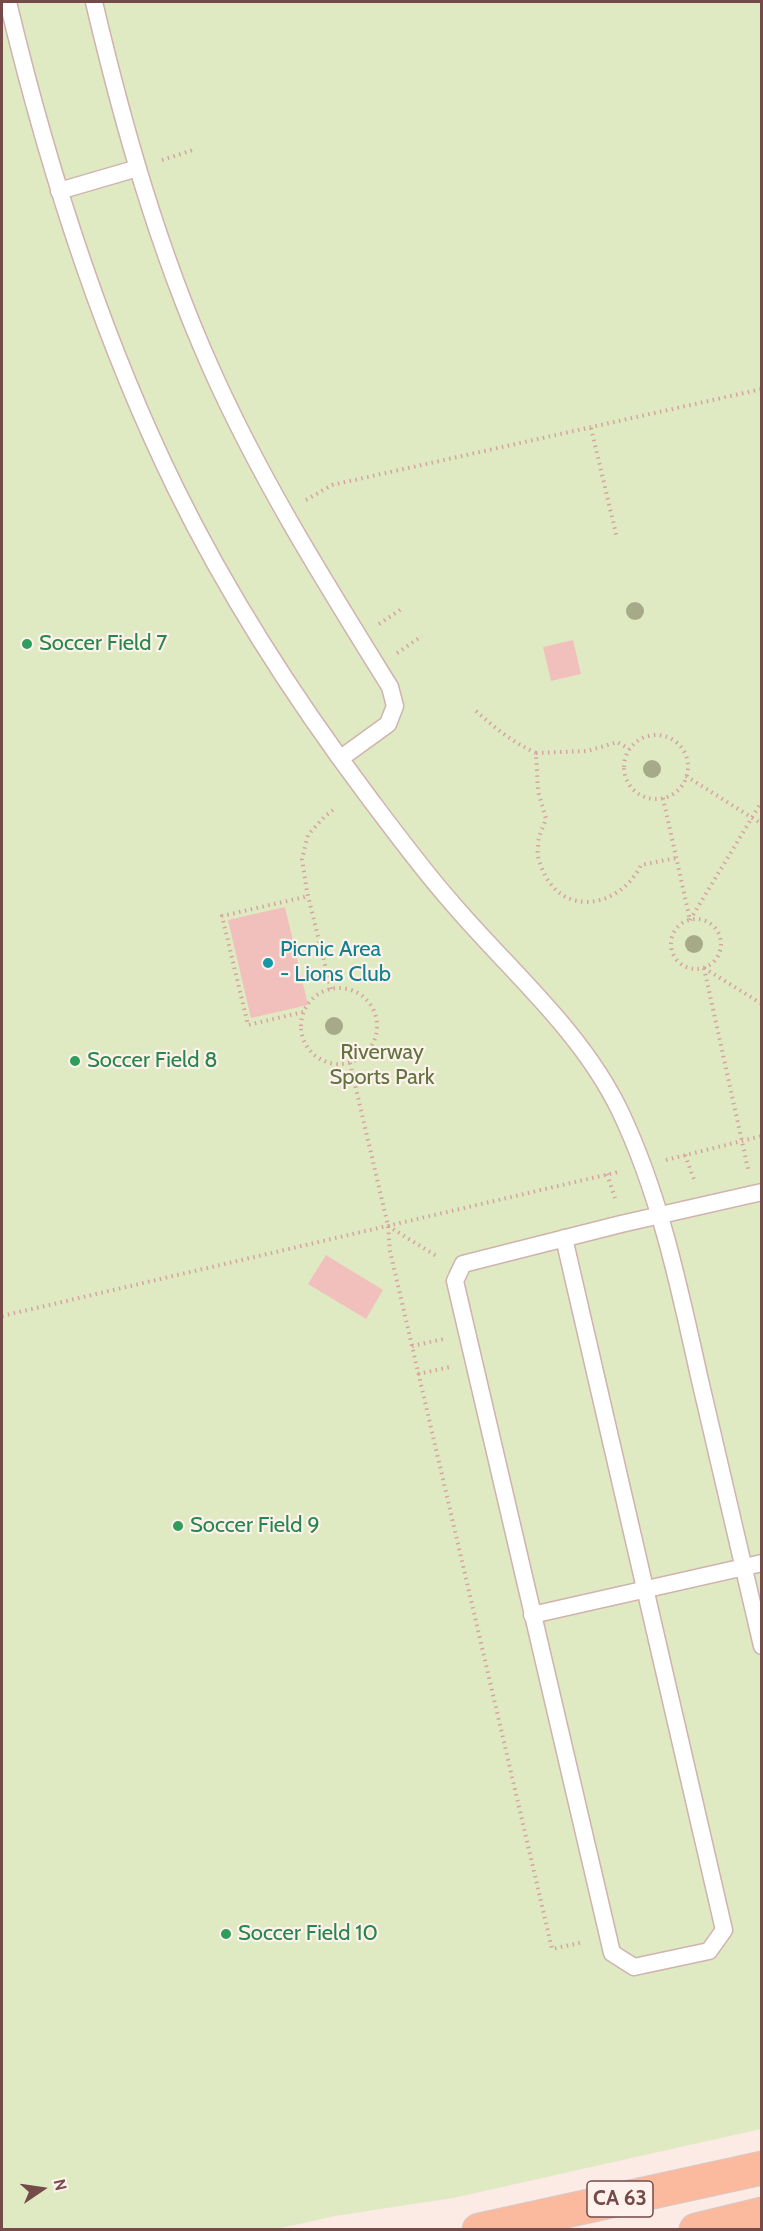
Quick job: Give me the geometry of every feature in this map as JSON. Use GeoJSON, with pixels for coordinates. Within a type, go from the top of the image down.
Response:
{"type":"FeatureCollection","features":[{"type":"Feature","properties":{"kind":"main road","name":"CA 63"},"geometry":{"type":"LineString","coordinates":[[479,2229],[762,2168]]}},
{"type":"Feature","properties":{"kind":"main road"},"geometry":{"type":"LineString","coordinates":[[696,2229],[762,2214]]}},
{"type":"Feature","properties":{"kind":"lane"},"geometry":{"type":"LineString","coordinates":[[8,2],[33,100],[81,262],[134,396],[176,489],[221,575],[285,679],[377,808],[452,904],[567,1032],[603,1079],[633,1143],[660,1215],[674,1267],[762,1646]]}},
{"type":"Feature","properties":{"kind":"lane"},"geometry":{"type":"LineString","coordinates":[[94,2],[138,168],[170,267],[210,365],[284,513],[390,687],[395,706],[388,724],[341,758]]}},
{"type":"Feature","properties":{"kind":"lane"},"geometry":{"type":"LineString","coordinates":[[59,191],[138,168]]}},
{"type":"Feature","properties":{"kind":"lane"},"geometry":{"type":"LineString","coordinates":[[564,1238],[724,1930],[709,1951],[634,1967],[612,1953],[455,1281],[463,1264],[564,1238],[762,1192]]}},
{"type":"Feature","properties":{"kind":"lane"},"geometry":{"type":"LineString","coordinates":[[532,1616],[762,1563]]}},
{"type":"Feature","properties":{"kind":"path"},"geometry":{"type":"LineString","coordinates":[[284,513],[332,485],[762,389]]}},
{"type":"Feature","properties":{"kind":"path"},"geometry":{"type":"LineString","coordinates":[[591,427],[617,538]]}},
{"type":"Feature","properties":{"kind":"path"},"geometry":{"type":"LineString","coordinates":[[476,711],[500,733],[536,753],[588,751],[617,742],[629,749]]}},
{"type":"Feature","properties":{"kind":"path"},"geometry":{"type":"LineString","coordinates":[[654,734],[673,740],[681,746],[688,765],[686,776],[682,786],[674,794],[652,799],[642,796],[627,781],[624,759],[636,741],[654,734]]}},
{"type":"Feature","properties":{"kind":"path"},"geometry":{"type":"LineString","coordinates":[[536,753],[538,791],[546,819],[537,848],[540,866],[550,884],[562,895],[576,901],[594,902],[614,896],[635,879],[641,865],[676,858]]}},
{"type":"Feature","properties":{"kind":"path"},"geometry":{"type":"LineString","coordinates":[[686,776],[762,824]]}},
{"type":"Feature","properties":{"kind":"path"},"geometry":{"type":"LineString","coordinates":[[663,798],[690,920]]}},
{"type":"Feature","properties":{"kind":"path"},"geometry":{"type":"LineString","coordinates":[[690,920],[762,801]]}},
{"type":"Feature","properties":{"kind":"path"},"geometry":{"type":"LineString","coordinates":[[331,989],[302,859],[308,835],[333,810]]}},
{"type":"Feature","properties":{"kind":"path"},"geometry":{"type":"LineString","coordinates":[[303,1012],[248,1025],[222,916],[309,896]]}},
{"type":"Feature","properties":{"kind":"path"},"geometry":{"type":"LineString","coordinates":[[698,919],[706,922],[718,933],[720,950],[711,964],[704,968],[696,969],[681,964],[672,952],[671,943],[676,929],[690,920],[698,919]]}},
{"type":"Feature","properties":{"kind":"path"},"geometry":{"type":"LineString","coordinates":[[704,968],[762,1004]]}},
{"type":"Feature","properties":{"kind":"path"},"geometry":{"type":"LineString","coordinates":[[704,968],[741,1140]]}},
{"type":"Feature","properties":{"kind":"path"},"geometry":{"type":"LineString","coordinates":[[331,989],[349,989],[361,994],[370,1004],[376,1016],[378,1028],[375,1040],[369,1050],[350,1063],[325,1062],[307,1047],[302,1035],[303,1012],[312,999],[323,991],[331,989]]}},
{"type":"Feature","properties":{"kind":"path"},"geometry":{"type":"LineString","coordinates":[[350,1063],[388,1226],[392,1261],[552,1949]]}},
{"type":"Feature","properties":{"kind":"path"},"geometry":{"type":"LineString","coordinates":[[663,1161],[762,1136]]}},
{"type":"Feature","properties":{"kind":"path"},"geometry":{"type":"LineString","coordinates":[[685,1155],[695,1183]]}},
{"type":"Feature","properties":{"kind":"path"},"geometry":{"type":"LineString","coordinates":[[2,1316],[625,1170]]}},
{"type":"Feature","properties":{"kind":"path"},"geometry":{"type":"LineString","coordinates":[[607,1174],[616,1202]]}},
{"type":"Feature","properties":{"kind":"path"},"geometry":{"type":"LineString","coordinates":[[388,1226],[460,1271]]}},
{"type":"Feature","properties":{"kind":"green space","name":"Riverway Sports Park"},"geometry":{"type":"Polygon","coordinates":[[[2,2],[761,2],[761,2129],[453,2198],[335,2216],[277,2229],[2,2230],[2,2]]]}},
{"type":"Feature","properties":{"kind":"building"},"geometry":{"type":"Polygon","coordinates":[[[573,640],[581,674],[551,681],[543,647],[573,640]]]}},
{"type":"Feature","properties":{"kind":"building","name":"Picnic Area - Lions Club"},"geometry":{"type":"Polygon","coordinates":[[[285,907],[308,1005],[251,1018],[228,920],[285,907]]]}},
{"type":"Feature","properties":{"kind":"building"},"geometry":{"type":"Polygon","coordinates":[[[326,1255],[383,1290],[366,1319],[308,1284],[326,1255]]]}},
{"type":"Feature","properties":{"kind":"place","name":"Soccer Field 7"},"geometry":{"type":"Point","coordinates":[27,644]}},
{"type":"Feature","properties":{"kind":"place","name":"Picnic Area - Lions Club"},"geometry":{"type":"Point","coordinates":[268,963]}},
{"type":"Feature","properties":{"kind":"place","name":"Soccer Field 8"},"geometry":{"type":"Point","coordinates":[75,1061]}},
{"type":"Feature","properties":{"kind":"place","name":"Soccer Field 9"},"geometry":{"type":"Point","coordinates":[178,1526]}},
{"type":"Feature","properties":{"kind":"place","name":"Soccer Field 10"},"geometry":{"type":"Point","coordinates":[226,1934]}}]}
